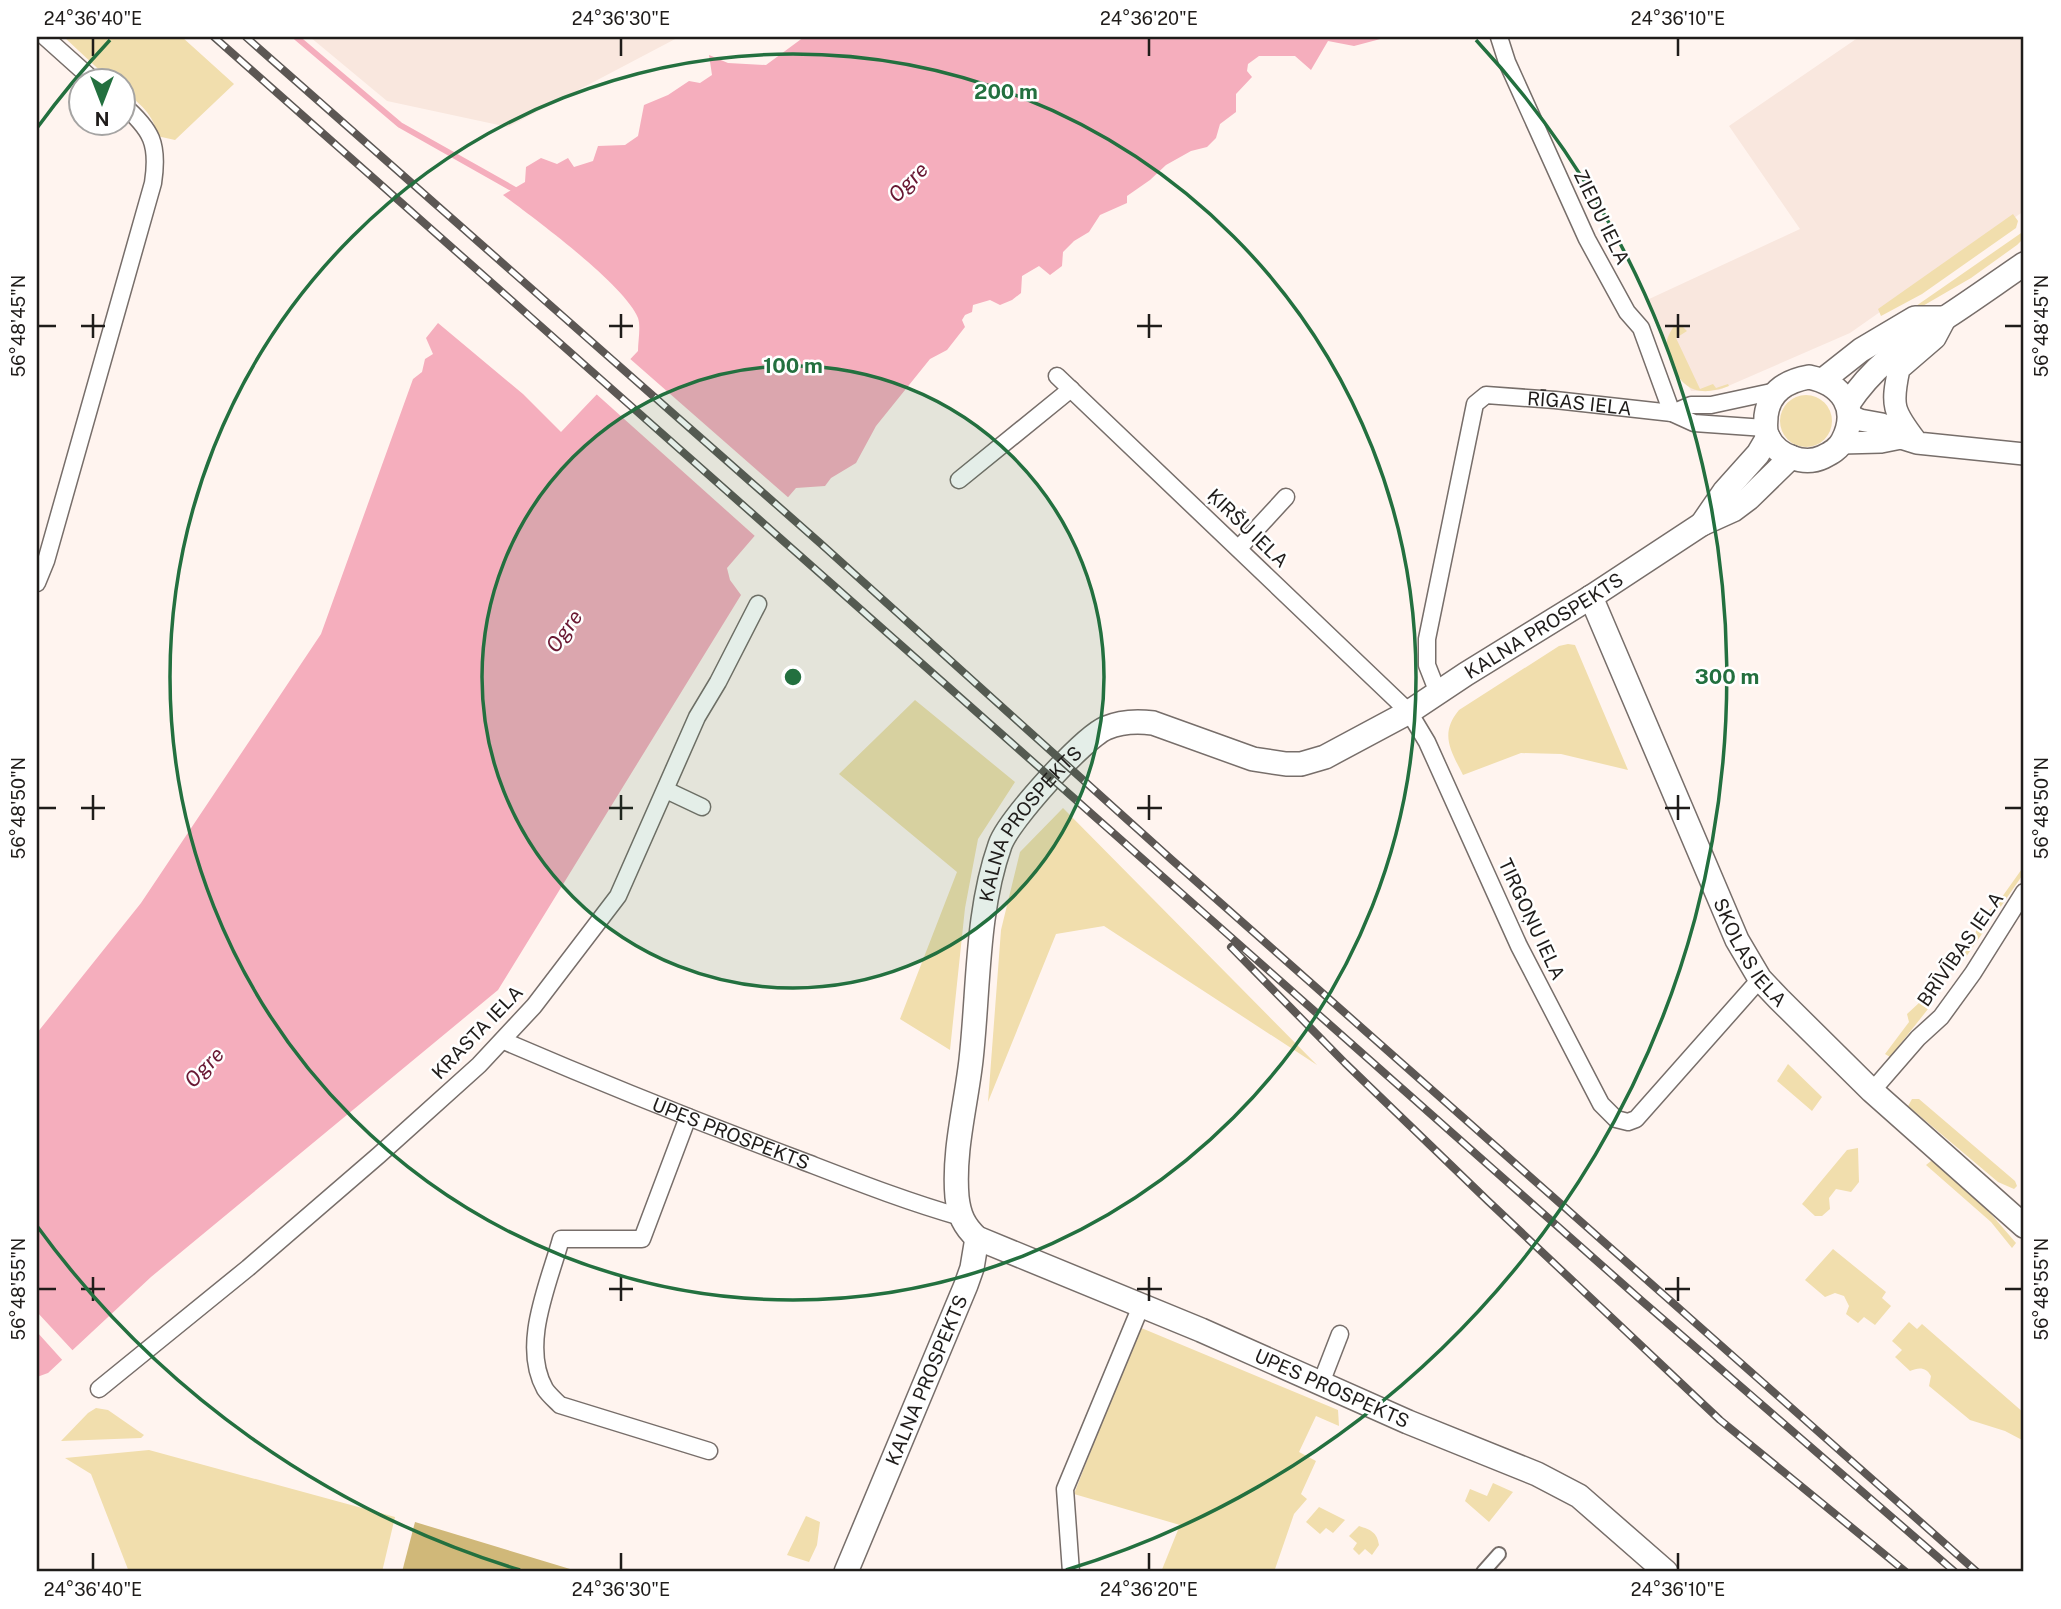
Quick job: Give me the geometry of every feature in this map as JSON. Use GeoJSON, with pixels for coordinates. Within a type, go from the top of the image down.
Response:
{"type":"FeatureCollection","features":[{"type":"Feature","properties":{"kind":"main road"},"geometry":{"type":"LineString","coordinates":[[1766,433],[1776,447],[1799,460],[1817,460],[1833,452],[1842,443],[1847,429],[1848,410],[1864,381],[1877,367],[2024,264]]}},
{"type":"Feature","properties":{"kind":"main road"},"geometry":{"type":"LineString","coordinates":[[1823,380],[1861,350],[1915,318],[1945,318]]}},
{"type":"Feature","properties":{"kind":"main road"},"geometry":{"type":"LineString","coordinates":[[1702,524],[1724,492],[1758,454],[1766,433],[1767,406],[1776,390],[1791,380],[1810,377],[1823,380],[1840,393],[1848,410]]}},
{"type":"Feature","properties":{"kind":"main road"},"geometry":{"type":"LineString","coordinates":[[1702,524],[1733,510],[1749,498],[1791,457]]}},
{"type":"Feature","properties":{"kind":"main road","name":"KALNA PROSPEKTS"},"geometry":{"type":"LineString","coordinates":[[846,1572],[972,1268],[977,1238],[965,1227],[961,1217],[956,1170],[971,1059],[985,901],[1000,842],[1017,815],[1076,753],[1107,727],[1139,721],[1153,723],[1253,759],[1286,764],[1301,764],[1325,757],[1409,712],[1702,524]]}},
{"type":"Feature","properties":{"kind":"main road","name":"SKOLAS IELA"},"geometry":{"type":"LineString","coordinates":[[1591,597],[1737,940],[1760,979],[1872,1091],[2024,1226]]}},
{"type":"Feature","properties":{"kind":"main road","name":"UPES PROSPEKTS"},"geometry":{"type":"LineString","coordinates":[[977,1238],[1408,1422],[1537,1474],[1579,1496],[1666,1572]]}},
{"type":"Feature","properties":{"kind":"street"},"geometry":{"type":"LineString","coordinates":[[45,37],[77,66]]}},
{"type":"Feature","properties":{"kind":"street","name":"ZIEDU IELA"},"geometry":{"type":"LineString","coordinates":[[1499,37],[1507,62],[1587,239],[1628,312],[1641,328],[1672,413]]}},
{"type":"Feature","properties":{"kind":"street"},"geometry":{"type":"LineString","coordinates":[[37,583],[46,561],[153,183],[155,146],[148,129],[136,117]]}},
{"type":"Feature","properties":{"kind":"street"},"geometry":{"type":"LineString","coordinates":[[1909,441],[1896,414],[1894,403],[1899,369],[1935,338],[1945,318]]}},
{"type":"Feature","properties":{"kind":"street","name":"ĶIRŠU IELA"},"geometry":{"type":"LineString","coordinates":[[1057,376],[1409,712]]}},
{"type":"Feature","properties":{"kind":"street"},"geometry":{"type":"LineString","coordinates":[[959,480],[1071,390]]}},
{"type":"Feature","properties":{"kind":"street"},"geometry":{"type":"LineString","coordinates":[[1672,413],[1691,405],[1711,405],[1776,390]]}},
{"type":"Feature","properties":{"kind":"street","name":"RĪGAS IELA"},"geometry":{"type":"LineString","coordinates":[[1438,693],[1427,665],[1427,639],[1475,404],[1486,395],[1672,413]]}},
{"type":"Feature","properties":{"kind":"street"},"geometry":{"type":"LineString","coordinates":[[1848,410],[1860,420],[1882,425],[1909,441]]}},
{"type":"Feature","properties":{"kind":"street"},"geometry":{"type":"LineString","coordinates":[[1672,413],[1694,423],[1766,433]]}},
{"type":"Feature","properties":{"kind":"street"},"geometry":{"type":"LineString","coordinates":[[1842,443],[1909,441],[2024,454]]}},
{"type":"Feature","properties":{"kind":"street"},"geometry":{"type":"LineString","coordinates":[[1239,548],[1286,497]]}},
{"type":"Feature","properties":{"kind":"street","name":"KRASTA IELA"},"geometry":{"type":"LineString","coordinates":[[99,1389],[259,1259],[379,1155],[504,1041],[534,1006],[618,896],[697,717],[758,604]]}},
{"type":"Feature","properties":{"kind":"street","name":"TIRGOŅU IELA"},"geometry":{"type":"LineString","coordinates":[[1409,712],[1427,742],[1520,946],[1601,1104],[1616,1119],[1628,1122],[1636,1118],[1760,979]]}},
{"type":"Feature","properties":{"kind":"street"},"geometry":{"type":"LineString","coordinates":[[666,790],[702,807]]}},
{"type":"Feature","properties":{"kind":"street","name":"BRĪVĪBAS IELA"},"geometry":{"type":"LineString","coordinates":[[1872,1091],[1918,1038],[1941,1017],[1973,973],[2024,892]]}},
{"type":"Feature","properties":{"kind":"street","name":"UPES PROSPEKTS"},"geometry":{"type":"LineString","coordinates":[[504,1041],[688,1118],[918,1205],[961,1217]]}},
{"type":"Feature","properties":{"kind":"street"},"geometry":{"type":"LineString","coordinates":[[688,1118],[642,1240],[561,1239],[534,1345],[545,1389],[560,1405],[709,1451]]}},
{"type":"Feature","properties":{"kind":"street"},"geometry":{"type":"LineString","coordinates":[[1071,1572],[1065,1489],[1141,1306]]}},
{"type":"Feature","properties":{"kind":"street"},"geometry":{"type":"LineString","coordinates":[[1321,1383],[1340,1334]]}},
{"type":"Feature","properties":{"kind":"street"},"geometry":{"type":"LineString","coordinates":[[1483,1572],[1499,1554]]}},
{"type":"Feature","properties":{"kind":"shaded area"},"geometry":{"type":"Polygon","coordinates":[[[64,37],[182,37],[234,84],[175,140],[157,136],[150,116],[136,101],[136,66],[95,66],[64,37]]]}},
{"type":"Feature","properties":{"kind":"shaded area"},"geometry":{"type":"Polygon","coordinates":[[[310,37],[679,37],[508,127],[387,101],[310,37]]]}},
{"type":"Feature","properties":{"kind":"shaded area"},"geometry":{"type":"Polygon","coordinates":[[[1859,37],[2024,37],[2024,211],[1850,333],[1719,390],[1691,391],[1647,300],[1800,229],[1729,126],[1859,37]]]}},
{"type":"Feature","properties":{"kind":"shaded area"},"geometry":{"type":"Polygon","coordinates":[[[2013,214],[2018,221],[2016,228],[1922,294],[1881,316],[1878,309],[2013,214]]]}},
{"type":"Feature","properties":{"kind":"shaded area"},"geometry":{"type":"Polygon","coordinates":[[[2024,231],[2024,238],[2017,245],[1971,278],[1864,340],[1862,336],[1916,306],[2024,231]]]}},
{"type":"Feature","properties":{"kind":"shaded area"},"geometry":{"type":"Polygon","coordinates":[[[1681,325],[1687,331],[1676,338],[1700,389],[1713,384],[1716,388],[1728,384],[1729,386],[1701,391],[1693,389],[1681,380],[1675,372],[1666,343],[1674,326],[1681,325]]]}},
{"type":"Feature","properties":{"kind":"shaded area"},"geometry":{"type":"Polygon","coordinates":[[[1806,395],[1816,397],[1824,403],[1830,411],[1830,431],[1824,439],[1816,445],[1806,447],[1796,445],[1788,439],[1782,431],[1780,421],[1782,411],[1788,403],[1796,397],[1806,395]]]}},
{"type":"Feature","properties":{"kind":"shaded area"},"geometry":{"type":"Polygon","coordinates":[[[1575,645],[1628,770],[1561,754],[1521,753],[1463,775],[1451,750],[1448,735],[1459,710],[1559,646],[1575,645]]]}},
{"type":"Feature","properties":{"kind":"shaded area"},"geometry":{"type":"Polygon","coordinates":[[[915,700],[1015,782],[978,839],[965,908],[950,1050],[900,1019],[957,872],[839,774],[915,700]]]}},
{"type":"Feature","properties":{"kind":"shaded area"},"geometry":{"type":"Polygon","coordinates":[[[1063,808],[1317,1065],[1104,926],[1056,934],[988,1102],[1001,930],[1020,852],[1063,808]]]}},
{"type":"Feature","properties":{"kind":"shaded area"},"geometry":{"type":"Polygon","coordinates":[[[2024,866],[2024,873],[1966,957],[1962,954],[1975,937],[1978,918],[1997,904],[2024,866]]]}},
{"type":"Feature","properties":{"kind":"shaded area"},"geometry":{"type":"Polygon","coordinates":[[[1920,1002],[1928,1009],[1890,1057],[1885,1054],[1909,1022],[1907,1014],[1920,1002]]]}},
{"type":"Feature","properties":{"kind":"shaded area"},"geometry":{"type":"Polygon","coordinates":[[[1788,1064],[1822,1097],[1812,1111],[1777,1081],[1788,1064]]]}},
{"type":"Feature","properties":{"kind":"shaded area"},"geometry":{"type":"Polygon","coordinates":[[[1912,1099],[1919,1099],[2015,1181],[2017,1186],[2014,1189],[1998,1182],[1908,1106],[1912,1099]]]}},
{"type":"Feature","properties":{"kind":"shaded area"},"geometry":{"type":"Polygon","coordinates":[[[1858,1148],[1859,1182],[1851,1192],[1836,1189],[1829,1198],[1830,1209],[1822,1216],[1815,1216],[1802,1204],[1847,1150],[1858,1148]]]}},
{"type":"Feature","properties":{"kind":"shaded area"},"geometry":{"type":"Polygon","coordinates":[[[1931,1161],[1937,1162],[1972,1192],[2016,1243],[2012,1248],[1991,1222],[1926,1165],[1931,1161]]]}},
{"type":"Feature","properties":{"kind":"shaded area"},"geometry":{"type":"Polygon","coordinates":[[[1833,1249],[1886,1292],[1882,1298],[1891,1306],[1875,1325],[1864,1317],[1858,1323],[1846,1314],[1849,1306],[1844,1296],[1835,1293],[1825,1297],[1805,1280],[1833,1249]]]}},
{"type":"Feature","properties":{"kind":"shaded area"},"geometry":{"type":"Polygon","coordinates":[[[1909,1322],[1917,1329],[1922,1324],[2024,1413],[2024,1441],[2005,1431],[1970,1420],[1929,1386],[1931,1376],[1925,1369],[1910,1371],[1895,1357],[1902,1350],[1892,1341],[1909,1322]]]}},
{"type":"Feature","properties":{"kind":"shaded area"},"geometry":{"type":"Polygon","coordinates":[[[1139,1327],[1338,1410],[1339,1426],[1316,1416],[1299,1452],[1316,1461],[1301,1494],[1307,1499],[1294,1514],[1274,1572],[1161,1572],[1180,1525],[1074,1494],[1139,1327]]]}},
{"type":"Feature","properties":{"kind":"shaded area"},"geometry":{"type":"Polygon","coordinates":[[[96,1408],[108,1410],[144,1435],[141,1438],[61,1441],[96,1408]]]}},
{"type":"Feature","properties":{"kind":"shaded area"},"geometry":{"type":"Polygon","coordinates":[[[149,1450],[395,1517],[382,1572],[129,1572],[91,1474],[65,1458],[149,1450]]]}},
{"type":"Feature","properties":{"kind":"shaded area"},"geometry":{"type":"Polygon","coordinates":[[[1493,1483],[1513,1492],[1489,1522],[1465,1501],[1470,1489],[1487,1496],[1493,1483]]]}},
{"type":"Feature","properties":{"kind":"shaded area"},"geometry":{"type":"Polygon","coordinates":[[[1319,1507],[1345,1520],[1333,1533],[1326,1528],[1320,1534],[1306,1522],[1319,1507]]]}},
{"type":"Feature","properties":{"kind":"shaded area"},"geometry":{"type":"Polygon","coordinates":[[[806,1516],[820,1522],[817,1545],[809,1562],[787,1555],[806,1516]]]}},
{"type":"Feature","properties":{"kind":"shaded area"},"geometry":{"type":"Polygon","coordinates":[[[415,1522],[580,1572],[402,1572],[415,1522]]]}},
{"type":"Feature","properties":{"kind":"shaded area"},"geometry":{"type":"Polygon","coordinates":[[[1359,1526],[1370,1530],[1377,1537],[1379,1545],[1372,1555],[1365,1549],[1359,1555],[1353,1549],[1357,1543],[1349,1536],[1359,1526]]]}},
{"type":"Feature","properties":{"kind":"water","name":"Ogre"},"geometry":{"type":"Polygon","coordinates":[[[804,37],[1388,37],[1354,46],[1328,41],[1311,70],[1295,56],[1259,56],[1248,64],[1247,71],[1252,77],[1236,94],[1236,112],[1220,124],[1216,138],[1207,147],[1191,151],[1166,165],[1127,196],[1127,203],[1100,215],[1089,232],[1063,252],[1062,266],[1050,275],[1039,266],[1022,276],[1021,293],[1012,300],[1000,305],[990,300],[973,305],[972,312],[962,320],[965,327],[947,350],[930,359],[876,426],[856,463],[831,478],[825,486],[796,488],[727,568],[730,580],[741,595],[498,990],[151,1277],[48,1373],[37,1377],[37,1033],[141,903],[321,634],[413,379],[422,372],[425,359],[433,354],[426,338],[438,323],[523,394],[561,432],[638,351],[639,322],[630,304],[598,271],[503,195],[525,182],[526,167],[541,158],[557,164],[568,158],[574,167],[593,161],[598,146],[625,145],[638,136],[644,105],[668,95],[689,81],[700,83],[712,75],[709,55],[728,63],[766,65],[804,37]]]}},
{"type":"Feature","properties":{"kind":"pier"},"geometry":{"type":"Polygon","coordinates":[[[628,357],[790,499],[756,537],[594,392],[628,357]]]}},
{"type":"Feature","properties":{"kind":"pier"},"geometry":{"type":"Polygon","coordinates":[[[37,1312],[75,1353],[65,1363],[37,1332],[37,1312]]]}},
{"type":"Feature","properties":{"kind":"waterway"},"geometry":{"type":"LineString","coordinates":[[296,37],[400,125],[517,191]]}},
{"type":"Feature","properties":{"kind":"railway"},"geometry":{"type":"LineString","coordinates":[[214,37],[1642,1301],[1955,1572]]}},
{"type":"Feature","properties":{"kind":"railway"},"geometry":{"type":"LineString","coordinates":[[246,37],[820,543],[1172,860],[1977,1572]]}},
{"type":"Feature","properties":{"kind":"railway"},"geometry":{"type":"LineString","coordinates":[[1231,947],[1345,1063],[1720,1420],[1906,1572]]}}]}
